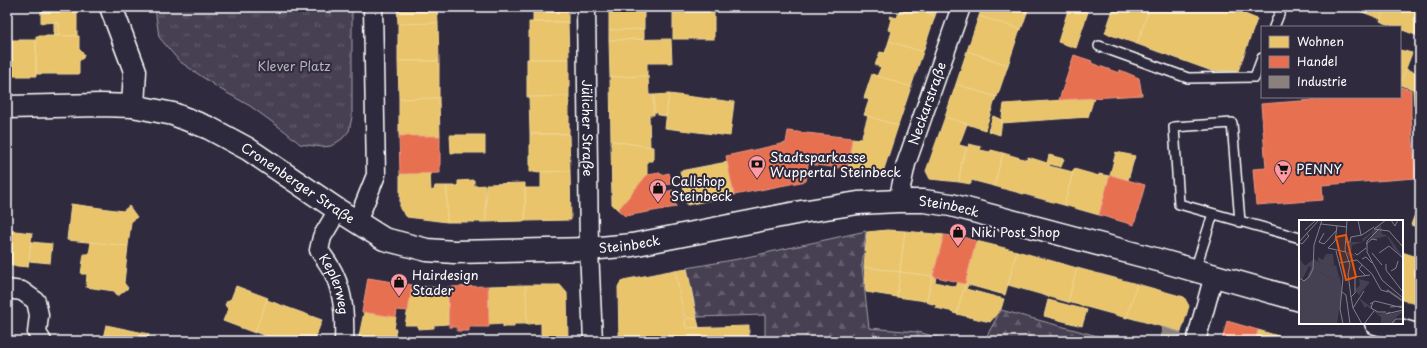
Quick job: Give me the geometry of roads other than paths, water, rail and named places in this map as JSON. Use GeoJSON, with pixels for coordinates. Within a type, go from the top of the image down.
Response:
{"type":"FeatureCollection","features":[{"type":"Feature","properties":{"kind":"main road"},"geometry":{"type":"LineString","coordinates":[[111,7],[135,71],[133,106]]}},
{"type":"Feature","properties":{"kind":"main road","name":"Cronenberger Straße"},"geometry":{"type":"LineString","coordinates":[[7,107],[101,105],[133,106],[173,114],[209,128],[248,148],[338,210],[384,239],[427,250],[454,252],[589,249]]}},
{"type":"Feature","properties":{"kind":"main road","name":"Steinbeck"},"geometry":{"type":"LineString","coordinates":[[589,249],[632,245],[801,212],[858,203],[924,201],[951,206],[1205,273],[1299,300]]}},
{"type":"Feature","properties":{"kind":"main road"},"geometry":{"type":"LineString","coordinates":[[1379,324],[1420,336]]}},
{"type":"Feature","properties":{"kind":"street"},"geometry":{"type":"LineString","coordinates":[[357,222],[376,175],[373,7]]}},
{"type":"Feature","properties":{"kind":"street","name":"Jülicher Straße"},"geometry":{"type":"LineString","coordinates":[[586,7],[589,249],[593,341]]}},
{"type":"Feature","properties":{"kind":"street","name":"Neckarstraße"},"geometry":{"type":"LineString","coordinates":[[898,201],[906,164],[962,7]]}},
{"type":"Feature","properties":{"kind":"street","name":"Keplerweg"},"geometry":{"type":"LineString","coordinates":[[338,210],[322,237],[319,250],[334,273],[340,294],[345,317],[344,341]]}},
{"type":"Feature","properties":{"kind":"street"},"geometry":{"type":"LineString","coordinates":[[1196,341],[1205,273]]}},
{"type":"Feature","properties":{"kind":"street"},"geometry":{"type":"LineString","coordinates":[[14,290],[36,301],[39,316],[37,333],[42,341]]}},
{"type":"Feature","properties":{"kind":"lane"},"geometry":{"type":"LineString","coordinates":[[1274,26],[1282,7]]}},
{"type":"Feature","properties":{"kind":"lane"},"geometry":{"type":"LineString","coordinates":[[1099,46],[1188,78],[1255,77],[1261,61]]}},
{"type":"Feature","properties":{"kind":"lane"},"geometry":{"type":"LineString","coordinates":[[1240,222],[1232,123],[1174,126],[1179,204],[1240,222],[1299,238]]}},
{"type":"Feature","properties":{"kind":"lane"},"geometry":{"type":"LineString","coordinates":[[1205,273],[1213,214]]}},
{"type":"Feature","properties":{"kind":"place","name":"Stadtsparkasse Wuppertal Steinbeck"},"geometry":{"type":"Point","coordinates":[757,179]}},
{"type":"Feature","properties":{"kind":"place","name":"PENNY"},"geometry":{"type":"Point","coordinates":[1283,184]}},
{"type":"Feature","properties":{"kind":"place","name":"Callshop Steinbeck"},"geometry":{"type":"Point","coordinates":[658,203]}},
{"type":"Feature","properties":{"kind":"place","name":"Niki Post Shop"},"geometry":{"type":"Point","coordinates":[958,247]}},
{"type":"Feature","properties":{"kind":"place","name":"Hairdesign Stader"},"geometry":{"type":"Point","coordinates":[399,297]}},
{"type":"Feature","properties":{"kind":"park label","name":"Klever Platz"},"geometry":{"type":"Point","coordinates":[294,66]}}]}
